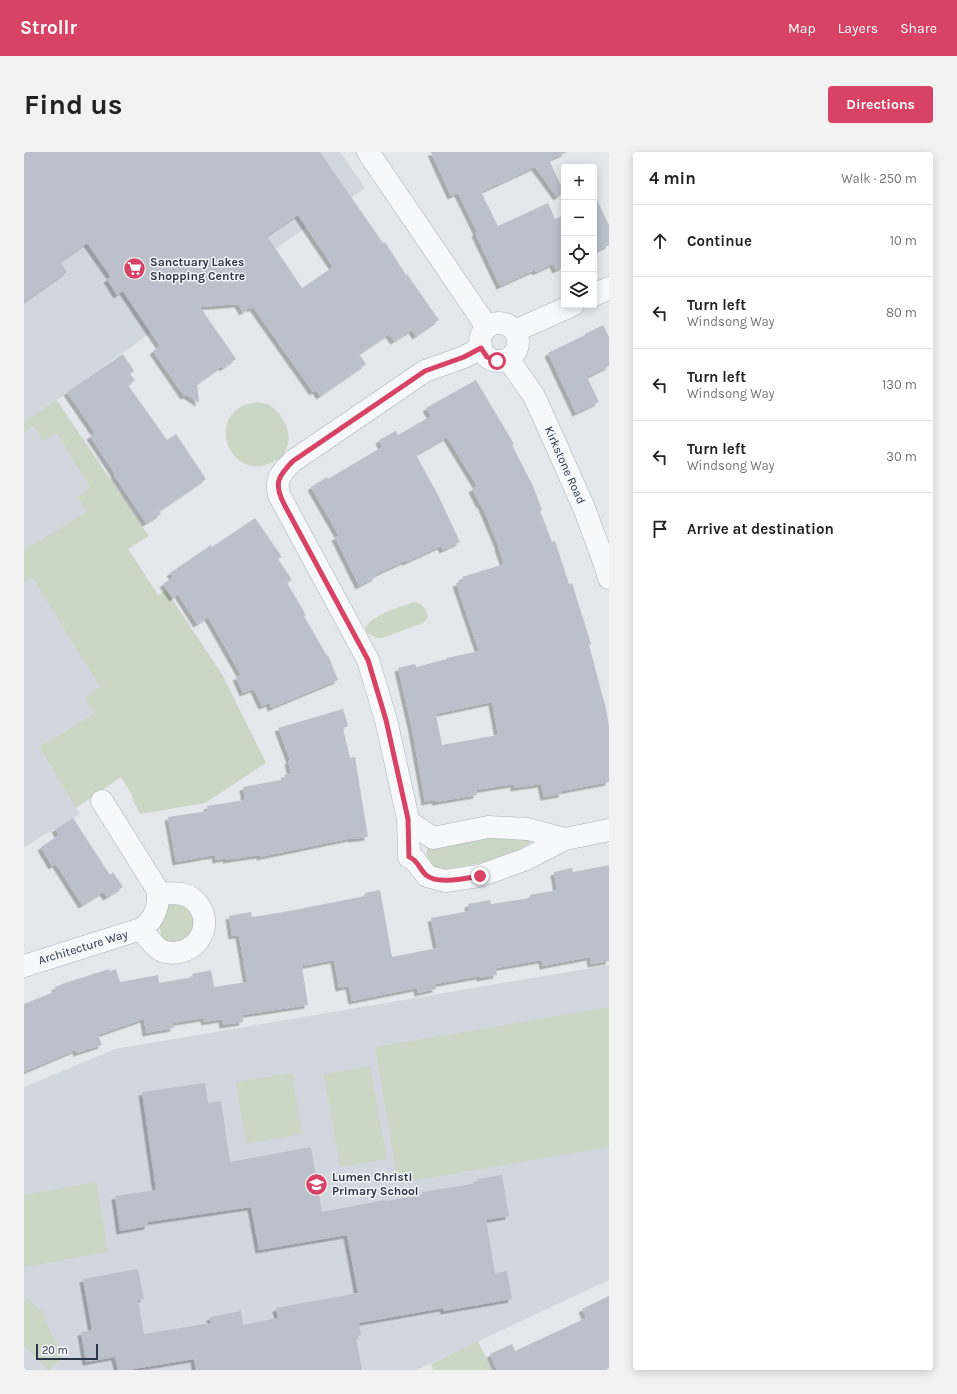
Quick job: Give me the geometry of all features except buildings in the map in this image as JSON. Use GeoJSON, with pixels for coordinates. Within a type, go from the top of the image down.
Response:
{"type":"FeatureCollection","features":[{"type":"Feature","properties":{"kind":"street"},"geometry":{"type":"LineString","coordinates":[[368,152],[484,338],[483,353],[492,360],[497,361],[508,359],[516,350],[518,343],[518,337],[515,331],[510,327],[505,324],[493,324],[484,338],[464,357],[425,371],[293,461],[285,468],[278,482],[279,495],[368,660],[386,720],[408,821],[409,857],[414,859],[427,876],[445,881],[480,876],[517,863],[565,838],[609,830]]}},
{"type":"Feature","properties":{"kind":"street"},"geometry":{"type":"LineString","coordinates":[[597,294],[609,288]]}},
{"type":"Feature","properties":{"kind":"street"},"geometry":{"type":"LineString","coordinates":[[515,331],[567,308]]}},
{"type":"Feature","properties":{"kind":"street","name":"Kirkstone Road"},"geometry":{"type":"LineString","coordinates":[[508,359],[537,403],[608,567]]}},
{"type":"Feature","properties":{"kind":"street"},"geometry":{"type":"LineString","coordinates":[[102,801],[154,884],[158,894]]}},
{"type":"Feature","properties":{"kind":"street"},"geometry":{"type":"LineString","coordinates":[[408,821],[433,838]]}},
{"type":"Feature","properties":{"kind":"street"},"geometry":{"type":"LineString","coordinates":[[414,859],[433,838],[488,827],[528,829],[565,838]]}},
{"type":"Feature","properties":{"kind":"street","name":"Architecture Way"},"geometry":{"type":"LineString","coordinates":[[24,966],[141,929],[147,925],[156,910],[158,894],[184,895],[197,903],[204,916],[202,936],[198,942],[185,951],[177,953],[170,953],[162,950],[150,940],[141,929]]}},
{"type":"Feature","properties":{"kind":"shaded area","name":"Sanctuary Lakes Shopping Centre"},"geometry":{"type":"Polygon","coordinates":[[[24,152],[340,152],[365,188],[139,341],[57,400],[120,494],[24,554],[24,152]]]}},
{"type":"Feature","properties":{"kind":"shaded area"},"geometry":{"type":"Polygon","coordinates":[[[24,557],[113,702],[39,747],[80,814],[24,847],[24,557]]]}},
{"type":"Feature","properties":{"kind":"shaded area","name":"Lumen Christi Primary School"},"geometry":{"type":"Polygon","coordinates":[[[609,965],[609,1280],[417,1370],[24,1370],[24,1087],[115,1049],[609,965]]]}},
{"type":"Feature","properties":{"kind":"green space"},"geometry":{"type":"Polygon","coordinates":[[[56,400],[149,536],[128,549],[158,595],[166,590],[223,676],[266,763],[205,803],[140,814],[132,795],[121,777],[76,808],[39,747],[95,713],[86,696],[100,687],[32,577],[24,582],[24,550],[87,512],[78,497],[90,488],[57,433],[43,441],[34,426],[24,432],[24,423],[56,400]]]}},
{"type":"Feature","properties":{"kind":"green space"},"geometry":{"type":"Polygon","coordinates":[[[257,402],[268,404],[279,413],[286,425],[289,438],[285,452],[279,459],[260,466],[248,465],[238,459],[230,450],[226,440],[226,428],[230,417],[239,408],[257,402]]]}},
{"type":"Feature","properties":{"kind":"green space"},"geometry":{"type":"Polygon","coordinates":[[[414,602],[420,604],[427,612],[427,619],[423,623],[382,638],[377,638],[367,633],[365,627],[375,618],[414,602]]]}},
{"type":"Feature","properties":{"kind":"green space"},"geometry":{"type":"Polygon","coordinates":[[[452,836],[537,839],[504,858],[446,870],[433,866],[428,860],[428,847],[452,836]]]}},
{"type":"Feature","properties":{"kind":"green space"},"geometry":{"type":"Polygon","coordinates":[[[181,901],[195,916],[193,934],[176,945],[162,940],[159,924],[170,904],[181,901]]]}},
{"type":"Feature","properties":{"kind":"green space"},"geometry":{"type":"Polygon","coordinates":[[[609,1007],[609,1147],[398,1183],[375,1047],[609,1007]]]}},
{"type":"Feature","properties":{"kind":"green space"},"geometry":{"type":"Polygon","coordinates":[[[370,1066],[387,1159],[340,1167],[324,1074],[370,1066]]]}},
{"type":"Feature","properties":{"kind":"green space"},"geometry":{"type":"Polygon","coordinates":[[[292,1073],[302,1134],[246,1144],[236,1082],[292,1073]]]}},
{"type":"Feature","properties":{"kind":"green space"},"geometry":{"type":"Polygon","coordinates":[[[96,1182],[108,1252],[24,1267],[24,1195],[96,1182]]]}},
{"type":"Feature","properties":{"kind":"green space"},"geometry":{"type":"Polygon","coordinates":[[[28,1299],[42,1311],[62,1358],[49,1370],[24,1346],[24,1303],[28,1299]]]}},
{"type":"Feature","properties":{"kind":"green space"},"geometry":{"type":"Polygon","coordinates":[[[478,1341],[492,1370],[433,1370],[431,1364],[478,1341]]]}},
{"type":"Feature","properties":{"kind":"place","name":"Sanctuary Lakes Shopping Centre"},"geometry":{"type":"Point","coordinates":[135,269]}},
{"type":"Feature","properties":{"kind":"place","name":"Lumen Christi Primary School"},"geometry":{"type":"Point","coordinates":[316,1184]}},
{"type":"Feature","properties":{"kind":"route"},"geometry":{"type":"LineString","coordinates":[[480,876],[445,881],[427,876],[414,859],[409,857],[408,819],[386,720],[368,660],[279,495],[278,482],[285,468],[293,461],[425,371],[464,357],[481,348],[487,357],[497,361]]}}]}
